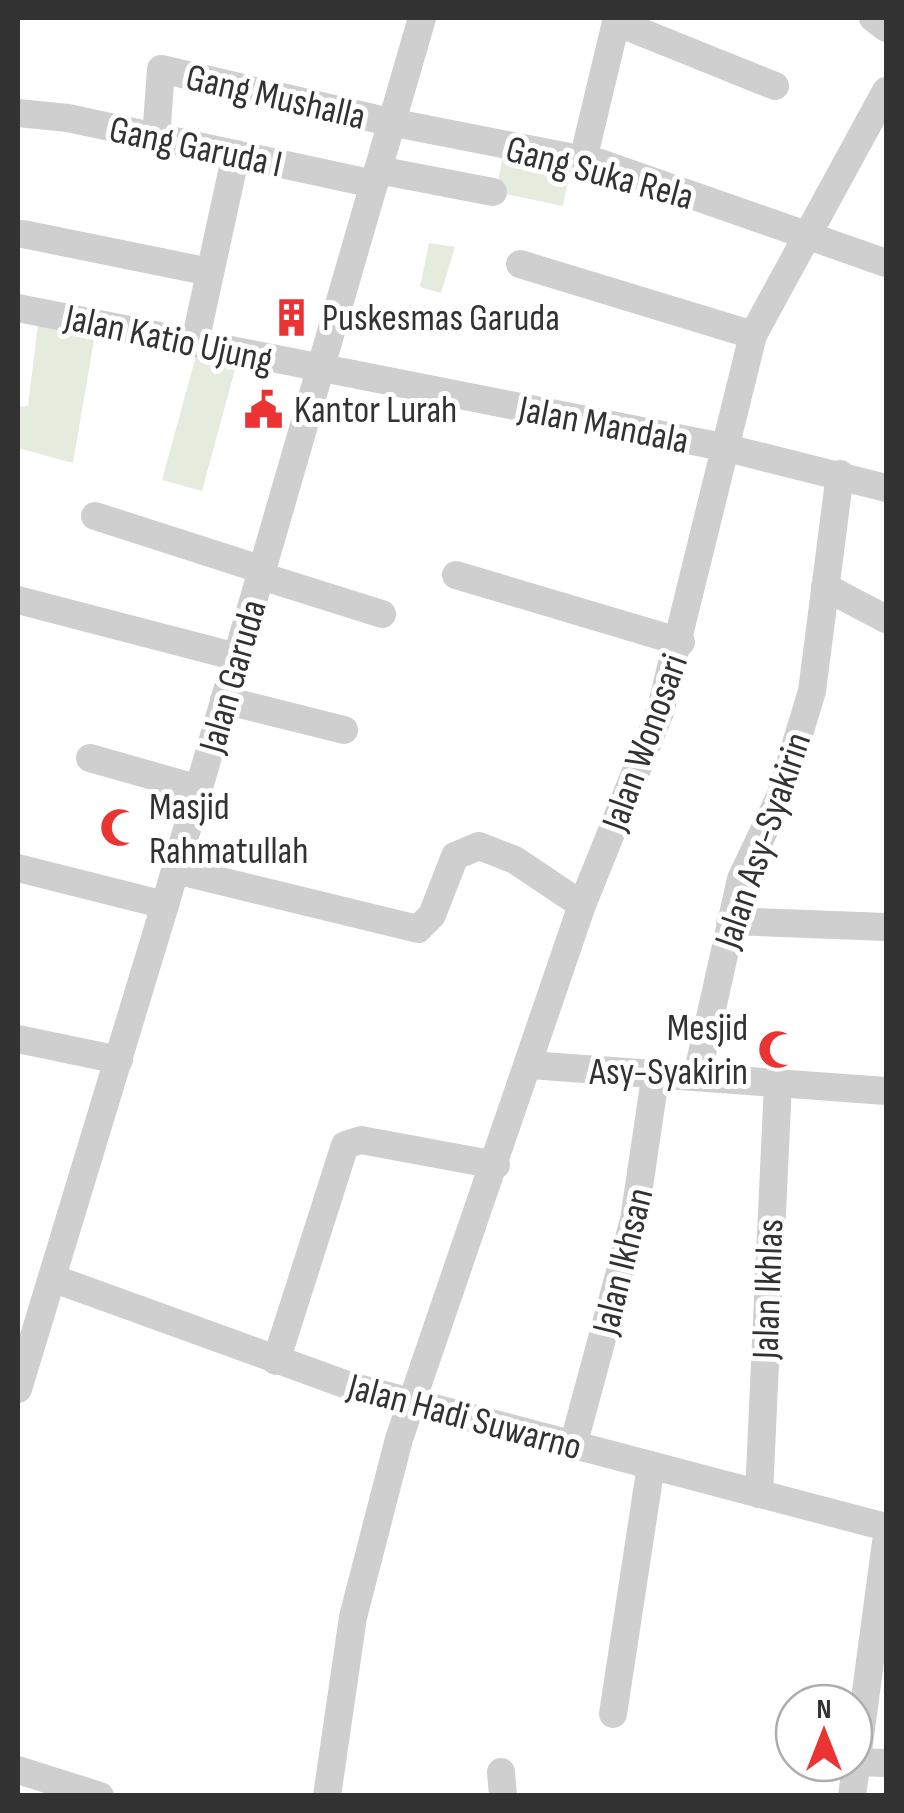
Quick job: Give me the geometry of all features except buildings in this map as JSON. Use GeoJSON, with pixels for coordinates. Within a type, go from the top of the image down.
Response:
{"type":"FeatureCollection","features":[{"type":"Feature","properties":{"kind":"street","name":"Jalan Garuda"},"geometry":{"type":"LineString","coordinates":[[18,1390],[24,1348],[52,1278],[166,905],[422,18]]}},
{"type":"Feature","properties":{"kind":"street"},"geometry":{"type":"LineString","coordinates":[[873,18],[886,28]]}},
{"type":"Feature","properties":{"kind":"street"},"geometry":{"type":"LineString","coordinates":[[584,160],[616,20],[776,86]]}},
{"type":"Feature","properties":{"kind":"street","name":"Gang Mushalla"},"geometry":{"type":"LineString","coordinates":[[156,138],[162,69],[390,122]]}},
{"type":"Feature","properties":{"kind":"street","name":"Jalan Wonosari"},"geometry":{"type":"LineString","coordinates":[[327,1796],[363,1571],[412,1403],[582,905],[660,712],[681,642],[723,447],[753,335],[886,94]]}},
{"type":"Feature","properties":{"kind":"street","name":"Gang Garuda I"},"geometry":{"type":"LineString","coordinates":[[18,113],[68,118],[236,154],[494,192]]}},
{"type":"Feature","properties":{"kind":"street","name":"Gang Suka Rela"},"geometry":{"type":"LineString","coordinates":[[390,122],[584,160],[886,263]]}},
{"type":"Feature","properties":{"kind":"street"},"geometry":{"type":"LineString","coordinates":[[195,342],[236,154]]}},
{"type":"Feature","properties":{"kind":"street"},"geometry":{"type":"LineString","coordinates":[[23,234],[210,272]]}},
{"type":"Feature","properties":{"kind":"street"},"geometry":{"type":"LineString","coordinates":[[520,264],[753,335]]}},
{"type":"Feature","properties":{"kind":"street","name":"Jalan Katio Ujung"},"geometry":{"type":"LineString","coordinates":[[18,308],[320,371]]}},
{"type":"Feature","properties":{"kind":"street","name":"Jalan Mandala"},"geometry":{"type":"LineString","coordinates":[[320,371],[723,447],[886,488]]}},
{"type":"Feature","properties":{"kind":"street","name":"Jalan Asy-Syakirin"},"geometry":{"type":"LineString","coordinates":[[696,1076],[741,879],[780,797],[812,691],[840,474]]}},
{"type":"Feature","properties":{"kind":"street"},"geometry":{"type":"LineString","coordinates":[[95,516],[382,614]]}},
{"type":"Feature","properties":{"kind":"street"},"geometry":{"type":"LineString","coordinates":[[456,575],[681,642]]}},
{"type":"Feature","properties":{"kind":"street"},"geometry":{"type":"LineString","coordinates":[[825,588],[886,619]]}},
{"type":"Feature","properties":{"kind":"street"},"geometry":{"type":"LineString","coordinates":[[18,600],[237,657]]}},
{"type":"Feature","properties":{"kind":"street"},"geometry":{"type":"LineString","coordinates":[[224,700],[344,730]]}},
{"type":"Feature","properties":{"kind":"street"},"geometry":{"type":"LineString","coordinates":[[90,758],[199,789]]}},
{"type":"Feature","properties":{"kind":"street"},"geometry":{"type":"LineString","coordinates":[[175,870],[418,930],[432,914],[455,856],[479,846],[516,860],[582,905]]}},
{"type":"Feature","properties":{"kind":"street"},"geometry":{"type":"LineString","coordinates":[[18,868],[166,905]]}},
{"type":"Feature","properties":{"kind":"street"},"geometry":{"type":"LineString","coordinates":[[730,921],[886,927]]}},
{"type":"Feature","properties":{"kind":"street"},"geometry":{"type":"LineString","coordinates":[[18,1039],[119,1060]]}},
{"type":"Feature","properties":{"kind":"street"},"geometry":{"type":"LineString","coordinates":[[530,1064],[886,1090]]}},
{"type":"Feature","properties":{"kind":"street","name":"Jalan Ikhsan"},"geometry":{"type":"LineString","coordinates":[[573,1446],[634,1220],[650,1135],[656,1072]]}},
{"type":"Feature","properties":{"kind":"street","name":"Jalan Ikhlas"},"geometry":{"type":"LineString","coordinates":[[760,1494],[778,1084]]}},
{"type":"Feature","properties":{"kind":"street"},"geometry":{"type":"LineString","coordinates":[[276,1361],[345,1145],[361,1140],[496,1165]]}},
{"type":"Feature","properties":{"kind":"street","name":"Jalan Hadi Suwarno"},"geometry":{"type":"LineString","coordinates":[[52,1278],[276,1361],[412,1403],[886,1527]]}},
{"type":"Feature","properties":{"kind":"street"},"geometry":{"type":"LineString","coordinates":[[613,1714],[651,1466]]}},
{"type":"Feature","properties":{"kind":"street"},"geometry":{"type":"LineString","coordinates":[[867,1683],[886,1542]]}},
{"type":"Feature","properties":{"kind":"street"},"geometry":{"type":"LineString","coordinates":[[18,1770],[100,1796]]}},
{"type":"Feature","properties":{"kind":"shaded area"},"geometry":{"type":"Polygon","coordinates":[[[504,149],[572,162],[563,206],[496,192],[504,149]]]}},
{"type":"Feature","properties":{"kind":"shaded area"},"geometry":{"type":"Polygon","coordinates":[[[429,243],[455,247],[441,293],[420,287],[429,243]]]}},
{"type":"Feature","properties":{"kind":"shaded area"},"geometry":{"type":"Polygon","coordinates":[[[38,324],[95,334],[73,463],[18,448],[18,407],[28,406],[38,324]]]}},
{"type":"Feature","properties":{"kind":"shaded area"},"geometry":{"type":"Polygon","coordinates":[[[196,356],[236,366],[202,491],[162,480],[196,356]]]}},
{"type":"Feature","properties":{"kind":"place","name":"Puskesmas Garuda"},"geometry":{"type":"Point","coordinates":[292,317]}},
{"type":"Feature","properties":{"kind":"place","name":"Kantor Lurah"},"geometry":{"type":"Point","coordinates":[264,409]}},
{"type":"Feature","properties":{"kind":"place","name":"Masjid Rahmatullah"},"geometry":{"type":"Point","coordinates":[119,828]}},
{"type":"Feature","properties":{"kind":"place","name":"Mesjid Asy-Syakirin"},"geometry":{"type":"Point","coordinates":[778,1049]}}]}
